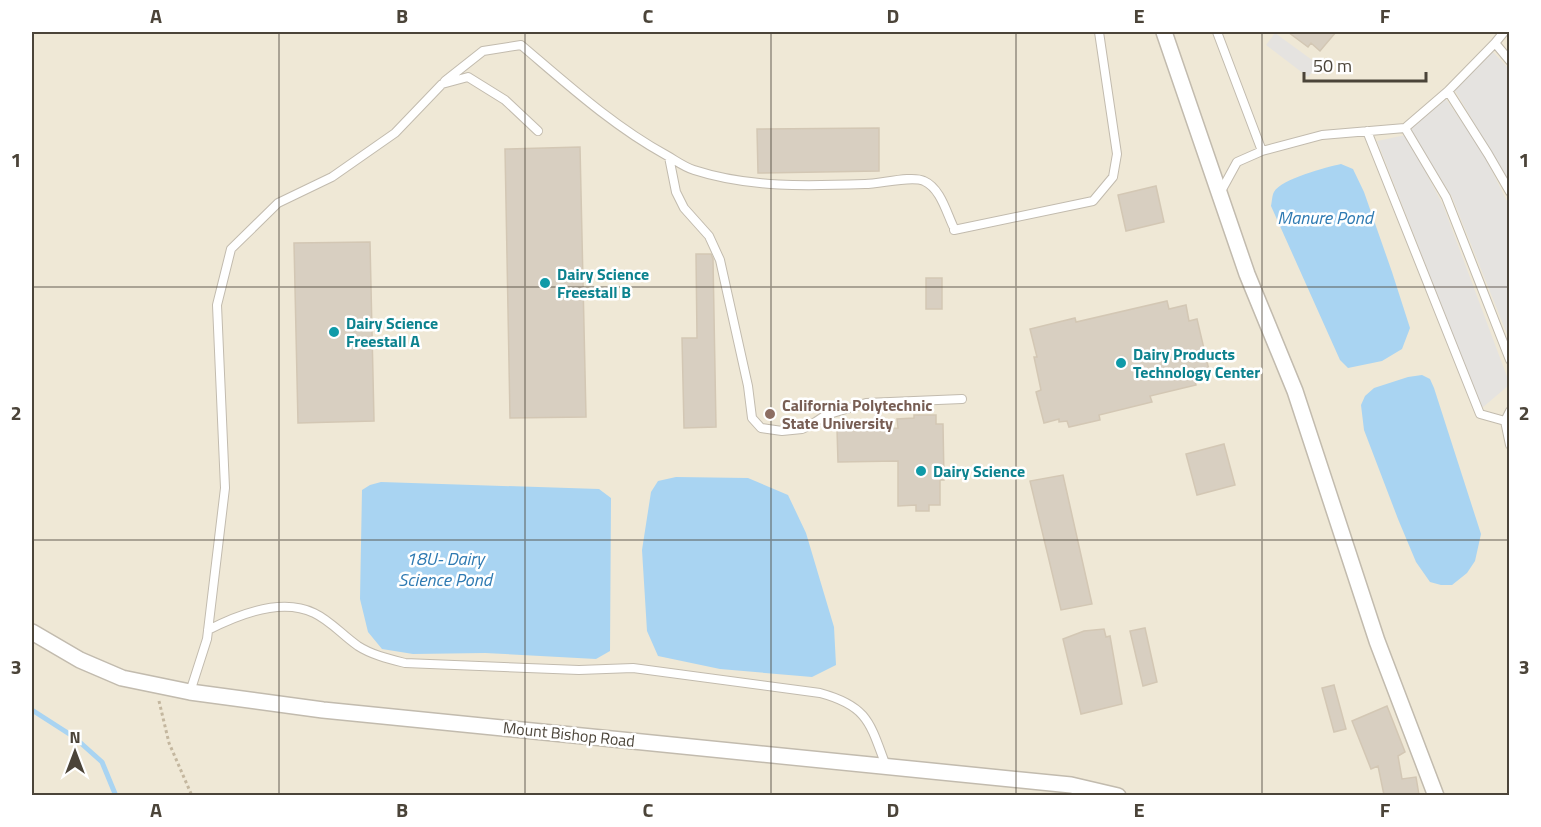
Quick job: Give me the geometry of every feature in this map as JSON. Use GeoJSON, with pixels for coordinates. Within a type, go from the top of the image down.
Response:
{"type":"FeatureCollection","features":[{"type":"Feature","properties":{"kind":"street"},"geometry":{"type":"LineString","coordinates":[[1164,32],[1247,274],[1295,391],[1377,641],[1437,795]]}},
{"type":"Feature","properties":{"kind":"street","name":"Mount Bishop Road"},"geometry":{"type":"LineString","coordinates":[[32,632],[80,660],[122,678],[190,692],[323,710],[1071,785],[1118,795]]}},
{"type":"Feature","properties":{"kind":"lane"},"geometry":{"type":"LineString","coordinates":[[190,692],[208,630],[225,488],[217,305],[231,249],[278,203],[332,177],[395,133],[442,84],[483,51],[521,45],[578,94],[649,146],[691,170],[770,185],[867,184],[916,179],[925,181],[937,191],[953,228],[1093,201],[1113,177],[1117,154],[1099,32]]}},
{"type":"Feature","properties":{"kind":"lane"},"geometry":{"type":"LineString","coordinates":[[1217,32],[1262,151]]}},
{"type":"Feature","properties":{"kind":"lane"},"geometry":{"type":"LineString","coordinates":[[1220,194],[1237,162],[1262,151],[1322,135],[1405,128],[1448,91],[1504,32]]}},
{"type":"Feature","properties":{"kind":"lane"},"geometry":{"type":"LineString","coordinates":[[1495,43],[1509,61]]}},
{"type":"Feature","properties":{"kind":"lane"},"geometry":{"type":"LineString","coordinates":[[442,84],[468,77],[505,100],[538,131]]}},
{"type":"Feature","properties":{"kind":"lane"},"geometry":{"type":"LineString","coordinates":[[1448,91],[1509,192]]}},
{"type":"Feature","properties":{"kind":"lane"},"geometry":{"type":"LineString","coordinates":[[1405,128],[1446,197],[1509,360]]}},
{"type":"Feature","properties":{"kind":"lane"},"geometry":{"type":"LineString","coordinates":[[1367,131],[1480,414],[1505,421]]}},
{"type":"Feature","properties":{"kind":"lane"},"geometry":{"type":"LineString","coordinates":[[669,157],[676,192],[684,208],[709,237],[720,260],[748,386],[752,418],[761,428],[782,431],[802,429],[826,415],[866,403],[962,399]]}},
{"type":"Feature","properties":{"kind":"lane"},"geometry":{"type":"LineString","coordinates":[[1509,411],[1505,421],[1509,445]]}},
{"type":"Feature","properties":{"kind":"lane"},"geometry":{"type":"LineString","coordinates":[[208,630],[227,620],[257,610],[295,608],[312,612],[337,627],[358,646],[381,657],[405,663],[579,670],[633,668],[820,693],[840,699],[865,716],[874,732],[886,766]]}},
{"type":"Feature","properties":{"kind":"path"},"geometry":{"type":"LineString","coordinates":[[156,685],[169,743],[192,795]]}},
{"type":"Feature","properties":{"kind":"shaded area","name":"California Polytechnic State University"},"geometry":{"type":"Polygon","coordinates":[[[32,32],[1509,32],[1509,795],[32,795],[32,32]]]}},
{"type":"Feature","properties":{"kind":"shaded area"},"geometry":{"type":"Polygon","coordinates":[[[1275,33],[1319,65],[1308,77],[1266,45],[1275,33]]]}},
{"type":"Feature","properties":{"kind":"shaded area"},"geometry":{"type":"Polygon","coordinates":[[[1493,52],[1509,69],[1509,182],[1454,89],[1493,52]]]}},
{"type":"Feature","properties":{"kind":"shaded area"},"geometry":{"type":"Polygon","coordinates":[[[1446,99],[1482,151],[1509,205],[1509,339],[1452,197],[1410,129],[1446,99]]]}},
{"type":"Feature","properties":{"kind":"shaded area"},"geometry":{"type":"Polygon","coordinates":[[[1406,135],[1443,205],[1509,382],[1509,385],[1482,408],[1377,141],[1406,135]]]}},
{"type":"Feature","properties":{"kind":"water","name":"Manure Pond"},"geometry":{"type":"Polygon","coordinates":[[[1341,164],[1353,169],[1364,192],[1410,328],[1402,349],[1382,361],[1348,368],[1340,360],[1271,206],[1272,197],[1278,187],[1305,174],[1341,164]]]}},
{"type":"Feature","properties":{"kind":"water"},"geometry":{"type":"Polygon","coordinates":[[[1422,375],[1430,379],[1434,388],[1481,534],[1475,561],[1467,573],[1452,585],[1430,582],[1416,562],[1364,430],[1361,405],[1365,396],[1374,388],[1422,375]]]}},
{"type":"Feature","properties":{"kind":"water"},"geometry":{"type":"Polygon","coordinates":[[[676,477],[748,478],[788,495],[806,533],[834,627],[836,665],[812,677],[720,669],[658,656],[647,631],[642,550],[651,492],[658,481],[676,477]]]}},
{"type":"Feature","properties":{"kind":"water","name":"18U- Dairy Science Pond"},"geometry":{"type":"Polygon","coordinates":[[[381,482],[599,489],[611,498],[610,651],[596,659],[485,653],[413,654],[382,649],[368,632],[360,599],[362,490],[381,482]]]}},
{"type":"Feature","properties":{"kind":"building"},"geometry":{"type":"Polygon","coordinates":[[[1288,32],[1336,32],[1320,51],[1311,43],[1308,47],[1288,32]]]}},
{"type":"Feature","properties":{"kind":"building"},"geometry":{"type":"Polygon","coordinates":[[[879,128],[879,171],[758,173],[757,129],[879,128]]]}},
{"type":"Feature","properties":{"kind":"building","name":"Dairy Science Freestall B"},"geometry":{"type":"Polygon","coordinates":[[[580,147],[586,417],[510,418],[505,149],[580,147]]]}},
{"type":"Feature","properties":{"kind":"building"},"geometry":{"type":"Polygon","coordinates":[[[1156,186],[1164,222],[1126,231],[1118,195],[1156,186]]]}},
{"type":"Feature","properties":{"kind":"building","name":"Dairy Science Freestall A"},"geometry":{"type":"Polygon","coordinates":[[[370,242],[374,421],[298,423],[294,243],[370,242]]]}},
{"type":"Feature","properties":{"kind":"building"},"geometry":{"type":"Polygon","coordinates":[[[696,254],[711,254],[713,259],[716,427],[684,428],[682,338],[697,338],[696,254]]]}},
{"type":"Feature","properties":{"kind":"building"},"geometry":{"type":"Polygon","coordinates":[[[926,278],[942,278],[942,309],[926,309],[926,278]]]}},
{"type":"Feature","properties":{"kind":"building","name":"Dairy Products Technology Center"},"geometry":{"type":"Polygon","coordinates":[[[1167,301],[1169,309],[1186,305],[1189,321],[1197,319],[1209,370],[1193,374],[1196,385],[1150,396],[1152,402],[1099,415],[1100,420],[1069,427],[1067,421],[1059,422],[1059,419],[1044,423],[1036,392],[1041,390],[1034,357],[1037,357],[1030,329],[1075,318],[1076,322],[1167,301]]]}},
{"type":"Feature","properties":{"kind":"building","name":"Dairy Science"},"geometry":{"type":"Polygon","coordinates":[[[914,415],[936,415],[936,424],[943,424],[944,480],[940,480],[940,505],[929,505],[929,511],[916,511],[916,505],[898,506],[898,461],[838,462],[837,429],[898,428],[897,419],[914,418],[914,415]]]}},
{"type":"Feature","properties":{"kind":"building"},"geometry":{"type":"Polygon","coordinates":[[[1224,444],[1235,485],[1197,495],[1186,454],[1224,444]]]}},
{"type":"Feature","properties":{"kind":"building"},"geometry":{"type":"Polygon","coordinates":[[[1063,475],[1092,604],[1061,610],[1030,481],[1063,475]]]}},
{"type":"Feature","properties":{"kind":"building"},"geometry":{"type":"Polygon","coordinates":[[[1145,628],[1157,682],[1143,686],[1130,631],[1145,628]]]}},
{"type":"Feature","properties":{"kind":"building"},"geometry":{"type":"Polygon","coordinates":[[[1104,629],[1106,637],[1110,636],[1122,704],[1081,714],[1063,639],[1084,631],[1104,629]]]}},
{"type":"Feature","properties":{"kind":"building"},"geometry":{"type":"Polygon","coordinates":[[[1334,685],[1346,729],[1334,732],[1322,688],[1334,685]]]}},
{"type":"Feature","properties":{"kind":"building"},"geometry":{"type":"Polygon","coordinates":[[[1387,706],[1405,752],[1398,756],[1402,779],[1416,777],[1419,795],[1384,795],[1378,766],[1371,769],[1352,721],[1387,706]]]}},
{"type":"Feature","properties":{"kind":"waterway"},"geometry":{"type":"LineString","coordinates":[[32,710],[74,737],[102,762],[116,796]]}},
{"type":"Feature","properties":{"kind":"place","name":"Dairy Science Freestall B"},"geometry":{"type":"Point","coordinates":[545,283]}},
{"type":"Feature","properties":{"kind":"place","name":"Dairy Science Freestall A"},"geometry":{"type":"Point","coordinates":[334,332]}},
{"type":"Feature","properties":{"kind":"place","name":"Dairy Products Technology Center"},"geometry":{"type":"Point","coordinates":[1121,363]}},
{"type":"Feature","properties":{"kind":"place","name":"California Polytechnic State University"},"geometry":{"type":"Point","coordinates":[770,414]}},
{"type":"Feature","properties":{"kind":"place","name":"Dairy Science"},"geometry":{"type":"Point","coordinates":[921,471]}}]}
